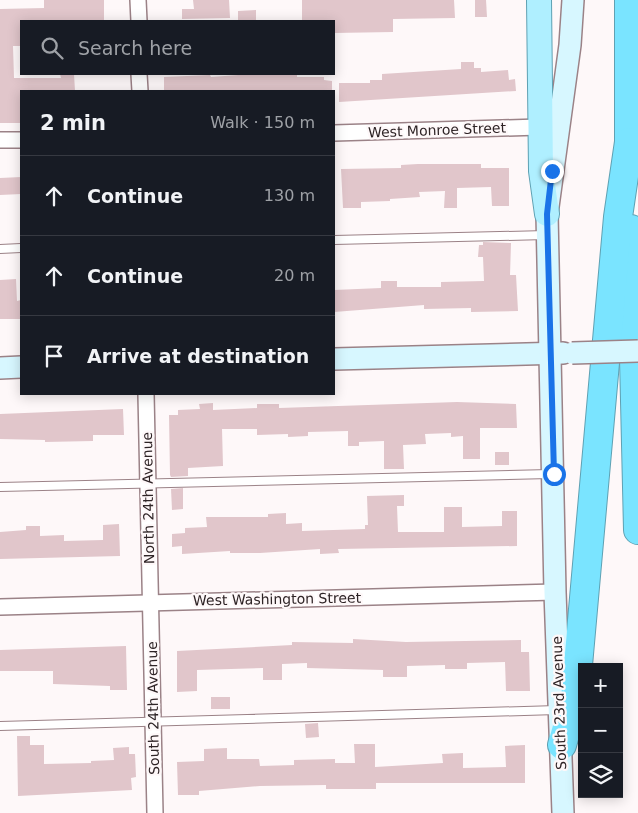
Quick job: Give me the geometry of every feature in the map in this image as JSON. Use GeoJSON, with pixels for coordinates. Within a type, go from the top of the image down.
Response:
{"type":"FeatureCollection","features":[{"type":"Feature","properties":{"kind":"highway"},"geometry":{"type":"LineString","coordinates":[[629,0],[629,142],[638,530]]}},
{"type":"Feature","properties":{"kind":"highway"},"geometry":{"type":"LineString","coordinates":[[562,746],[575,699],[618,217],[629,142]]}},
{"type":"Feature","properties":{"kind":"main road"},"geometry":{"type":"LineString","coordinates":[[539,0],[539,127],[541,171],[548,225]]}},
{"type":"Feature","properties":{"kind":"main road","name":"South 23rd Avenue"},"geometry":{"type":"LineString","coordinates":[[563,813],[555,592],[548,225],[570,45],[573,0]]}},
{"type":"Feature","properties":{"kind":"main road"},"geometry":{"type":"LineString","coordinates":[[335,359],[638,351]]}},
{"type":"Feature","properties":{"kind":"main road"},"geometry":{"type":"LineString","coordinates":[[0,368],[20,367]]}},
{"type":"Feature","properties":{"kind":"street"},"geometry":{"type":"LineString","coordinates":[[138,0],[139,20]]}},
{"type":"Feature","properties":{"kind":"street"},"geometry":{"type":"LineString","coordinates":[[140,75],[140,90]]}},
{"type":"Feature","properties":{"kind":"street","name":"West Monroe Street"},"geometry":{"type":"LineString","coordinates":[[335,133],[539,127]]}},
{"type":"Feature","properties":{"kind":"street"},"geometry":{"type":"LineString","coordinates":[[0,140],[20,140]]}},
{"type":"Feature","properties":{"kind":"street","name":"North 24th Avenue"},"geometry":{"type":"LineString","coordinates":[[146,395],[151,603]]}},
{"type":"Feature","properties":{"kind":"street","name":"West Washington Street"},"geometry":{"type":"LineString","coordinates":[[0,606],[555,592]]}},
{"type":"Feature","properties":{"kind":"street","name":"South 24th Avenue"},"geometry":{"type":"LineString","coordinates":[[151,603],[155,813]]}},
{"type":"Feature","properties":{"kind":"lane"},"geometry":{"type":"LineString","coordinates":[[335,240],[548,225]]}},
{"type":"Feature","properties":{"kind":"lane"},"geometry":{"type":"LineString","coordinates":[[0,249],[20,248]]}},
{"type":"Feature","properties":{"kind":"lane"},"geometry":{"type":"LineString","coordinates":[[0,488],[554,474]]}},
{"type":"Feature","properties":{"kind":"lane"},"geometry":{"type":"LineString","coordinates":[[0,726],[152,720],[448,715],[560,710]]}},
{"type":"Feature","properties":{"kind":"building"},"geometry":{"type":"Polygon","coordinates":[[[44,0],[104,0],[104,20],[20,20],[20,46],[13,46],[14,78],[61,78],[60,75],[74,75],[75,90],[20,90],[20,123],[0,123],[0,9],[44,8],[44,0]]]}},
{"type":"Feature","properties":{"kind":"building"},"geometry":{"type":"Polygon","coordinates":[[[193,0],[229,0],[230,18],[182,19],[182,9],[194,9],[193,0]]]}},
{"type":"Feature","properties":{"kind":"building"},"geometry":{"type":"Polygon","coordinates":[[[302,0],[454,0],[455,18],[393,19],[393,32],[335,33],[335,20],[302,20],[302,0]]]}},
{"type":"Feature","properties":{"kind":"building"},"geometry":{"type":"Polygon","coordinates":[[[475,0],[486,0],[487,17],[475,17],[475,0]]]}},
{"type":"Feature","properties":{"kind":"building"},"geometry":{"type":"Polygon","coordinates":[[[256,10],[256,20],[238,20],[238,11],[256,10]]]}},
{"type":"Feature","properties":{"kind":"building"},"geometry":{"type":"Polygon","coordinates":[[[461,62],[474,62],[474,68],[481,68],[481,72],[508,70],[509,80],[515,79],[516,91],[339,102],[339,83],[370,83],[370,80],[382,80],[382,74],[461,69],[461,62]]]}},
{"type":"Feature","properties":{"kind":"building"},"geometry":{"type":"Polygon","coordinates":[[[210,75],[211,77],[297,75],[297,77],[324,77],[324,80],[332,81],[332,90],[164,90],[164,77],[210,75]]]}},
{"type":"Feature","properties":{"kind":"building"},"geometry":{"type":"Polygon","coordinates":[[[481,164],[481,168],[509,168],[509,206],[492,206],[491,187],[457,188],[457,208],[444,208],[445,191],[419,192],[420,197],[361,202],[361,208],[343,208],[341,169],[401,168],[401,165],[481,164]]]}},
{"type":"Feature","properties":{"kind":"building"},"geometry":{"type":"Polygon","coordinates":[[[20,177],[20,194],[0,195],[0,178],[20,177]]]}},
{"type":"Feature","properties":{"kind":"building"},"geometry":{"type":"Polygon","coordinates":[[[483,242],[511,243],[510,275],[516,275],[518,311],[471,312],[471,308],[424,309],[424,305],[335,312],[335,290],[381,288],[381,281],[397,281],[397,287],[441,287],[441,282],[484,281],[483,257],[478,257],[479,245],[483,245],[483,242]]]}},
{"type":"Feature","properties":{"kind":"building"},"geometry":{"type":"Polygon","coordinates":[[[16,279],[17,301],[20,300],[20,319],[0,319],[0,280],[16,279]]]}},
{"type":"Feature","properties":{"kind":"building"},"geometry":{"type":"Polygon","coordinates":[[[457,402],[516,404],[517,428],[480,428],[480,459],[463,459],[463,436],[451,437],[451,433],[425,434],[426,444],[403,445],[404,469],[384,469],[384,441],[359,442],[359,446],[348,446],[348,431],[308,432],[308,436],[288,437],[288,434],[257,435],[257,429],[222,429],[223,466],[188,468],[188,476],[171,477],[170,475],[169,415],[178,415],[178,410],[200,409],[199,404],[213,403],[213,410],[257,408],[257,404],[279,404],[279,408],[457,402]]]}},
{"type":"Feature","properties":{"kind":"building"},"geometry":{"type":"Polygon","coordinates":[[[123,409],[124,435],[93,435],[93,441],[45,442],[45,440],[0,439],[0,414],[123,409]]]}},
{"type":"Feature","properties":{"kind":"building"},"geometry":{"type":"Polygon","coordinates":[[[495,452],[509,452],[509,465],[495,465],[495,452]]]}},
{"type":"Feature","properties":{"kind":"building"},"geometry":{"type":"Polygon","coordinates":[[[183,488],[183,509],[172,510],[171,489],[183,488]]]}},
{"type":"Feature","properties":{"kind":"building"},"geometry":{"type":"Polygon","coordinates":[[[404,495],[404,506],[397,506],[398,532],[444,532],[444,507],[462,507],[462,527],[502,526],[502,511],[517,511],[517,546],[338,549],[339,553],[320,554],[320,549],[260,553],[230,553],[230,551],[182,554],[182,546],[172,547],[172,534],[185,533],[185,528],[207,527],[206,517],[268,517],[268,514],[286,513],[286,524],[302,523],[302,531],[365,529],[365,525],[368,525],[367,496],[404,495]]]}},
{"type":"Feature","properties":{"kind":"building"},"geometry":{"type":"Polygon","coordinates":[[[119,524],[120,556],[0,559],[0,532],[26,530],[26,526],[40,526],[40,536],[64,535],[64,541],[103,540],[103,525],[119,524]]]}},
{"type":"Feature","properties":{"kind":"building"},"geometry":{"type":"Polygon","coordinates":[[[353,639],[406,642],[521,640],[521,652],[529,652],[530,691],[506,691],[505,662],[467,663],[467,669],[445,669],[445,665],[407,666],[407,677],[383,677],[383,670],[307,668],[307,663],[282,664],[282,680],[263,680],[263,668],[197,670],[197,691],[177,692],[177,651],[292,645],[292,642],[353,643],[353,639]]]}},
{"type":"Feature","properties":{"kind":"building"},"geometry":{"type":"Polygon","coordinates":[[[126,646],[127,690],[110,690],[110,686],[53,684],[53,671],[0,671],[0,650],[126,646]]]}},
{"type":"Feature","properties":{"kind":"building"},"geometry":{"type":"Polygon","coordinates":[[[211,697],[230,697],[230,709],[211,709],[211,697]]]}},
{"type":"Feature","properties":{"kind":"building"},"geometry":{"type":"Polygon","coordinates":[[[318,723],[319,737],[306,738],[305,724],[318,723]]]}},
{"type":"Feature","properties":{"kind":"building"},"geometry":{"type":"Polygon","coordinates":[[[17,736],[30,736],[30,745],[44,745],[44,764],[91,763],[91,761],[114,760],[113,748],[129,747],[129,754],[135,754],[136,777],[131,778],[132,790],[18,796],[17,736]]]}},
{"type":"Feature","properties":{"kind":"building"},"geometry":{"type":"Polygon","coordinates":[[[354,744],[375,744],[375,767],[443,763],[442,754],[463,753],[463,768],[506,767],[505,746],[525,745],[525,783],[376,783],[376,789],[326,789],[326,785],[260,786],[199,791],[199,795],[178,795],[177,762],[204,761],[204,749],[227,748],[227,759],[259,759],[260,766],[294,765],[294,760],[335,759],[335,763],[355,763],[354,744]]]}},
{"type":"Feature","properties":{"kind":"route"},"geometry":{"type":"LineString","coordinates":[[552,171],[547,214],[554,474]]}}]}
